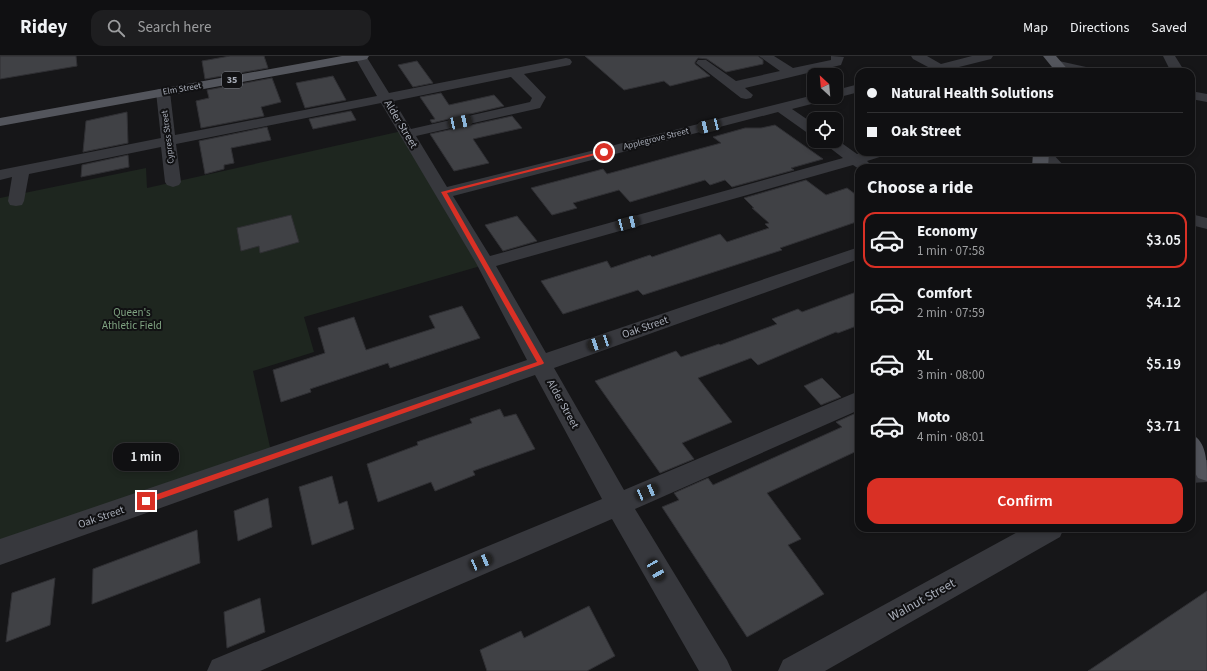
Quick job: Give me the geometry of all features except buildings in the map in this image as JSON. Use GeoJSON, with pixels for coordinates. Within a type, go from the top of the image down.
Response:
{"type":"FeatureCollection","features":[{"type":"Feature","properties":{"kind":"main road","name":"Elm Street"},"geometry":{"type":"LineString","coordinates":[[0,122],[361,56]]}},
{"type":"Feature","properties":{"kind":"main road"},"geometry":{"type":"LineString","coordinates":[[1049,56],[1060,68]]}},
{"type":"Feature","properties":{"kind":"main road"},"geometry":{"type":"LineString","coordinates":[[1195,451],[1207,471]]}},
{"type":"Feature","properties":{"kind":"street","name":"Alder Street"},"geometry":{"type":"LineString","coordinates":[[361,56],[385,98],[444,192],[485,263],[618,504],[716,671]]}},
{"type":"Feature","properties":{"kind":"street"},"geometry":{"type":"LineString","coordinates":[[765,56],[791,73]]}},
{"type":"Feature","properties":{"kind":"street"},"geometry":{"type":"LineString","coordinates":[[734,86],[837,62],[837,56]]}},
{"type":"Feature","properties":{"kind":"street"},"geometry":{"type":"LineString","coordinates":[[917,56],[940,68],[987,56]]}},
{"type":"Feature","properties":{"kind":"street"},"geometry":{"type":"LineString","coordinates":[[1169,56],[1176,68]]}},
{"type":"Feature","properties":{"kind":"street"},"geometry":{"type":"LineString","coordinates":[[0,175],[566,62]]}},
{"type":"Feature","properties":{"kind":"street"},"geometry":{"type":"LineString","coordinates":[[702,63],[734,86],[807,127]]}},
{"type":"Feature","properties":{"kind":"street"},"geometry":{"type":"LineString","coordinates":[[407,134],[535,105],[538,97],[514,72]]}},
{"type":"Feature","properties":{"kind":"street"},"geometry":{"type":"LineString","coordinates":[[770,78],[795,95]]}},
{"type":"Feature","properties":{"kind":"street"},"geometry":{"type":"LineString","coordinates":[[510,87],[525,84]]}},
{"type":"Feature","properties":{"kind":"street"},"geometry":{"type":"LineString","coordinates":[[843,92],[855,89]]}},
{"type":"Feature","properties":{"kind":"street","name":"Cypress Street"},"geometry":{"type":"LineString","coordinates":[[163,92],[173,182]]}},
{"type":"Feature","properties":{"kind":"street","name":"Applegrove Street"},"geometry":{"type":"LineString","coordinates":[[444,192],[774,109],[795,95],[807,96]]}},
{"type":"Feature","properties":{"kind":"street"},"geometry":{"type":"LineString","coordinates":[[1195,96],[1207,98]]}},
{"type":"Feature","properties":{"kind":"street"},"geometry":{"type":"LineString","coordinates":[[839,148],[861,164],[874,156]]}},
{"type":"Feature","properties":{"kind":"street"},"geometry":{"type":"LineString","coordinates":[[1046,156],[1054,164]]}},
{"type":"Feature","properties":{"kind":"street"},"geometry":{"type":"LineString","coordinates":[[485,263],[855,166]]}},
{"type":"Feature","properties":{"kind":"street"},"geometry":{"type":"LineString","coordinates":[[16,201],[20,171]]}},
{"type":"Feature","properties":{"kind":"street"},"geometry":{"type":"LineString","coordinates":[[1195,220],[1207,224]]}},
{"type":"Feature","properties":{"kind":"street","name":"Oak Street"},"geometry":{"type":"LineString","coordinates":[[0,552],[855,254]]}},
{"type":"Feature","properties":{"kind":"street"},"geometry":{"type":"LineString","coordinates":[[223,671],[855,402]]}},
{"type":"Feature","properties":{"kind":"street"},"geometry":{"type":"LineString","coordinates":[[1195,472],[1207,471]]}},
{"type":"Feature","properties":{"kind":"street","name":"Walnut Street"},"geometry":{"type":"LineString","coordinates":[[794,671],[1043,532]]}},
{"type":"Feature","properties":{"kind":"green space","name":"Queen's Athletic Field"},"geometry":{"type":"Polygon","coordinates":[[[402,131],[484,265],[304,317],[314,352],[253,371],[272,456],[0,551],[0,198],[146,168],[147,188],[402,131]]]}},
{"type":"Feature","properties":{"kind":"route"},"geometry":{"type":"LineString","coordinates":[[146,501],[541,363],[444,192],[604,152]]}}]}
